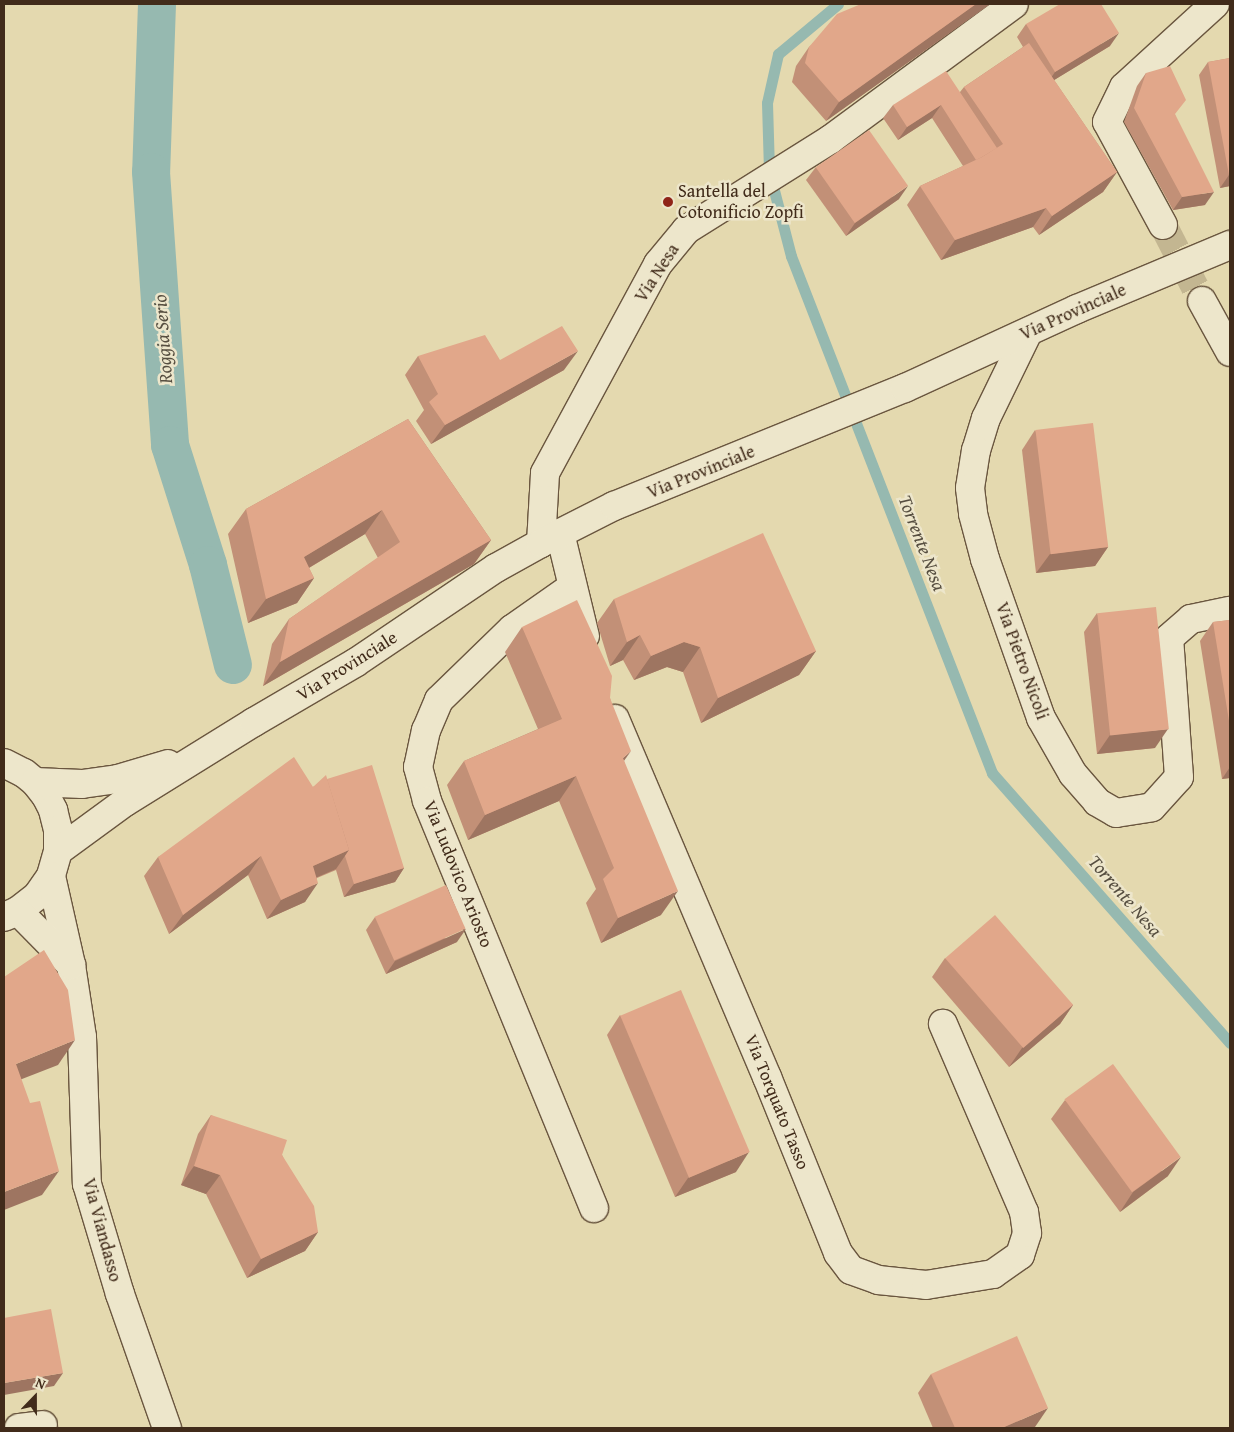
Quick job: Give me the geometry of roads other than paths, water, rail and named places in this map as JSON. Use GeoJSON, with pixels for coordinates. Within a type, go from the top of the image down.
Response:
{"type":"FeatureCollection","features":[{"type":"Feature","properties":{"kind":"street","name":"Via Nesa"},"geometry":{"type":"LineString","coordinates":[[550,538],[545,473],[616,340],[664,258],[686,230],[808,155],[1014,4]]}},
{"type":"Feature","properties":{"kind":"street"},"geometry":{"type":"LineString","coordinates":[[1163,225],[1107,122],[1124,87],[1215,4]]}},
{"type":"Feature","properties":{"kind":"street","name":"Via Provinciale"},"geometry":{"type":"LineString","coordinates":[[11,914],[37,896],[55,863],[125,802],[200,754],[355,663],[496,568],[550,538],[614,506],[905,388],[1028,332],[1230,245]]}},
{"type":"Feature","properties":{"kind":"street"},"geometry":{"type":"LineString","coordinates":[[1202,301],[1230,352]]}},
{"type":"Feature","properties":{"kind":"street","name":"Via Pietro Nicoli"},"geometry":{"type":"LineString","coordinates":[[1028,332],[986,418],[981,434],[970,488],[973,514],[985,559],[1041,718],[1074,774],[1097,802],[1116,813],[1152,807],[1179,777],[1169,638],[1191,619],[1230,611]]}},
{"type":"Feature","properties":{"kind":"street"},"geometry":{"type":"LineString","coordinates":[[550,538],[572,587],[591,658]]}},
{"type":"Feature","properties":{"kind":"street","name":"Via Ludovico Ariosto"},"geometry":{"type":"LineString","coordinates":[[572,587],[512,629],[438,700],[426,730],[418,767],[427,800],[594,1208]]}},
{"type":"Feature","properties":{"kind":"street","name":"Via Torquato Tasso"},"geometry":{"type":"LineString","coordinates":[[605,694],[767,1078],[838,1253],[851,1270],[878,1280],[926,1285],[993,1274],[1020,1254],[1027,1233],[1024,1212],[942,1024]]}},
{"type":"Feature","properties":{"kind":"street","name":"Via Provinciale"},"geometry":{"type":"LineString","coordinates":[[35,782],[82,784],[118,779],[200,754]]}},
{"type":"Feature","properties":{"kind":"street"},"geometry":{"type":"LineString","coordinates":[[4,763],[35,782]]}},
{"type":"Feature","properties":{"kind":"street","name":"Via Viandasso"},"geometry":{"type":"LineString","coordinates":[[35,782],[53,810],[58,830],[55,863],[82,1037],[86,1184],[120,1294],[167,1428]]}},
{"type":"Feature","properties":{"kind":"street"},"geometry":{"type":"LineString","coordinates":[[11,914],[71,965]]}},
{"type":"Feature","properties":{"kind":"waterway","name":"Roggia Serio"},"geometry":{"type":"LineString","coordinates":[[157,4],[151,172],[170,445],[208,565],[233,665]]}},
{"type":"Feature","properties":{"kind":"waterway","name":"Torrente Nesa"},"geometry":{"type":"LineString","coordinates":[[838,4],[778,54],[767,103],[769,171],[791,256],[992,773],[1230,1043]]}},
{"type":"Feature","properties":{"kind":"tunnel"},"geometry":{"type":"LineString","coordinates":[[1163,225],[1202,301]]}},
{"type":"Feature","properties":{"kind":"place","name":"Santella del Cotonificio Zopfi"},"geometry":{"type":"Point","coordinates":[668,202]}}]}
